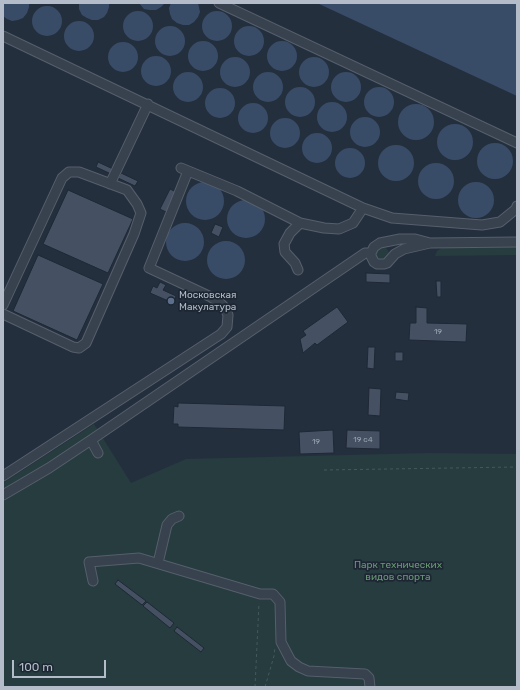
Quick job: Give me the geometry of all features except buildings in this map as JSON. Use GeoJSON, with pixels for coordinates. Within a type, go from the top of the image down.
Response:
{"type":"FeatureCollection","features":[{"type":"Feature","properties":{"kind":"street"},"geometry":{"type":"LineString","coordinates":[[219,3],[517,143]]}},
{"type":"Feature","properties":{"kind":"street"},"geometry":{"type":"LineString","coordinates":[[3,36],[364,208],[392,218],[482,225],[500,222],[516,209],[517,206]]}},
{"type":"Feature","properties":{"kind":"street"},"geometry":{"type":"LineString","coordinates":[[110,184],[148,104]]}},
{"type":"Feature","properties":{"kind":"street"},"geometry":{"type":"LineString","coordinates":[[3,476],[221,334],[226,328],[228,315],[225,308],[219,302],[149,268],[185,169],[237,191],[300,223],[324,228],[339,229],[353,223],[364,208]]}},
{"type":"Feature","properties":{"kind":"street"},"geometry":{"type":"LineString","coordinates":[[3,305],[62,178],[69,172],[79,172],[127,190],[137,204],[140,213],[134,234],[86,343],[79,348],[73,347],[3,314]]}},
{"type":"Feature","properties":{"kind":"street"},"geometry":{"type":"LineString","coordinates":[[298,270],[295,263],[285,252],[284,244],[290,233],[300,223]]}},
{"type":"Feature","properties":{"kind":"street"},"geometry":{"type":"LineString","coordinates":[[430,243],[415,239],[395,240],[377,245],[372,249],[372,259],[374,262],[384,264],[404,249],[430,243],[517,242]]}},
{"type":"Feature","properties":{"kind":"street"},"geometry":{"type":"LineString","coordinates":[[3,495],[49,468],[91,440],[364,253],[371,253]]}},
{"type":"Feature","properties":{"kind":"street"},"geometry":{"type":"LineString","coordinates":[[91,440],[98,453]]}},
{"type":"Feature","properties":{"kind":"street"},"geometry":{"type":"LineString","coordinates":[[158,563],[167,525],[172,519],[179,516]]}},
{"type":"Feature","properties":{"kind":"street"},"geometry":{"type":"LineString","coordinates":[[92,581],[89,562],[139,558],[260,594],[273,594],[280,602],[281,642],[291,661],[308,671],[365,674],[369,678],[370,687]]}},
{"type":"Feature","properties":{"kind":"path"},"geometry":{"type":"LineString","coordinates":[[324,470],[517,467]]}},
{"type":"Feature","properties":{"kind":"path"},"geometry":{"type":"LineString","coordinates":[[255,687],[260,594]]}},
{"type":"Feature","properties":{"kind":"green space"},"geometry":{"type":"Polygon","coordinates":[[[517,246],[517,255],[435,256],[437,251],[443,247],[517,246]]]}},
{"type":"Feature","properties":{"kind":"green space"},"geometry":{"type":"Polygon","coordinates":[[[382,247],[387,249],[389,254],[387,259],[382,261],[377,259],[375,254],[377,249],[382,247]]]}},
{"type":"Feature","properties":{"kind":"green space","name":"Парк технических видов спорта"},"geometry":{"type":"Polygon","coordinates":[[[94,424],[131,483],[186,459],[428,453],[517,454],[517,687],[3,687],[3,483],[94,424]]]}},
{"type":"Feature","properties":{"kind":"water"},"geometry":{"type":"Polygon","coordinates":[[[3,3],[29,3],[29,7],[23,18],[12,21],[3,16],[3,3]]]}},
{"type":"Feature","properties":{"kind":"water"},"geometry":{"type":"Polygon","coordinates":[[[79,3],[109,3],[109,7],[104,17],[98,20],[92,20],[82,15],[79,9],[79,3]]]}},
{"type":"Feature","properties":{"kind":"water"},"geometry":{"type":"Polygon","coordinates":[[[139,3],[165,3],[156,10],[150,10],[144,9],[139,3]]]}},
{"type":"Feature","properties":{"kind":"water"},"geometry":{"type":"Polygon","coordinates":[[[171,3],[198,3],[200,12],[198,17],[189,25],[177,23],[172,19],[170,14],[169,8],[171,3]]]}},
{"type":"Feature","properties":{"kind":"water"},"geometry":{"type":"Polygon","coordinates":[[[317,3],[517,3],[517,96],[317,3]]]}},
{"type":"Feature","properties":{"kind":"water"},"geometry":{"type":"Polygon","coordinates":[[[47,6],[58,10],[62,21],[58,32],[47,36],[36,32],[32,21],[36,10],[47,6]]]}},
{"type":"Feature","properties":{"kind":"water"},"geometry":{"type":"Polygon","coordinates":[[[138,11],[149,15],[153,26],[149,37],[138,41],[127,37],[123,26],[127,15],[138,11]]]}},
{"type":"Feature","properties":{"kind":"water"},"geometry":{"type":"Polygon","coordinates":[[[217,11],[228,15],[232,26],[228,37],[217,41],[206,37],[202,26],[206,15],[217,11]]]}},
{"type":"Feature","properties":{"kind":"water"},"geometry":{"type":"Polygon","coordinates":[[[79,21],[90,25],[94,36],[90,47],[79,51],[68,47],[64,36],[68,25],[79,21]]]}},
{"type":"Feature","properties":{"kind":"water"},"geometry":{"type":"Polygon","coordinates":[[[170,26],[181,30],[185,41],[181,52],[170,56],[159,52],[155,41],[159,30],[170,26]]]}},
{"type":"Feature","properties":{"kind":"water"},"geometry":{"type":"Polygon","coordinates":[[[249,26],[260,30],[264,41],[260,52],[249,56],[238,52],[234,41],[238,30],[249,26]]]}},
{"type":"Feature","properties":{"kind":"water"},"geometry":{"type":"Polygon","coordinates":[[[203,41],[214,45],[218,56],[214,67],[203,71],[192,67],[188,56],[192,45],[203,41]]]}},
{"type":"Feature","properties":{"kind":"water"},"geometry":{"type":"Polygon","coordinates":[[[282,41],[293,45],[297,56],[293,67],[282,71],[271,67],[267,56],[271,45],[282,41]]]}},
{"type":"Feature","properties":{"kind":"water"},"geometry":{"type":"Polygon","coordinates":[[[123,42],[134,46],[138,57],[134,68],[123,72],[112,68],[108,57],[112,46],[123,42]]]}},
{"type":"Feature","properties":{"kind":"water"},"geometry":{"type":"Polygon","coordinates":[[[156,56],[167,60],[171,71],[167,82],[156,86],[145,82],[141,71],[145,60],[156,56]]]}},
{"type":"Feature","properties":{"kind":"water"},"geometry":{"type":"Polygon","coordinates":[[[235,57],[246,61],[250,72],[246,83],[235,87],[224,83],[220,72],[224,61],[235,57]]]}},
{"type":"Feature","properties":{"kind":"water"},"geometry":{"type":"Polygon","coordinates":[[[314,57],[325,61],[329,72],[325,83],[314,87],[303,83],[299,72],[303,61],[314,57]]]}},
{"type":"Feature","properties":{"kind":"water"},"geometry":{"type":"Polygon","coordinates":[[[188,72],[199,76],[203,87],[199,98],[188,102],[177,98],[173,87],[177,76],[188,72]]]}},
{"type":"Feature","properties":{"kind":"water"},"geometry":{"type":"Polygon","coordinates":[[[268,72],[279,76],[283,87],[279,98],[268,102],[257,98],[253,87],[257,76],[268,72]]]}},
{"type":"Feature","properties":{"kind":"water"},"geometry":{"type":"Polygon","coordinates":[[[346,72],[357,76],[361,87],[357,98],[346,102],[335,98],[331,87],[335,76],[346,72]]]}},
{"type":"Feature","properties":{"kind":"water"},"geometry":{"type":"Polygon","coordinates":[[[300,87],[311,91],[315,102],[311,113],[300,117],[289,113],[285,102],[289,91],[300,87]]]}},
{"type":"Feature","properties":{"kind":"water"},"geometry":{"type":"Polygon","coordinates":[[[379,87],[390,91],[394,102],[390,113],[379,117],[368,113],[364,102],[368,91],[379,87]]]}},
{"type":"Feature","properties":{"kind":"water"},"geometry":{"type":"Polygon","coordinates":[[[220,88],[231,92],[235,103],[231,114],[220,118],[209,114],[205,103],[209,92],[220,88]]]}},
{"type":"Feature","properties":{"kind":"water"},"geometry":{"type":"Polygon","coordinates":[[[332,102],[343,106],[347,117],[343,128],[332,132],[321,128],[317,117],[321,106],[332,102]]]}},
{"type":"Feature","properties":{"kind":"water"},"geometry":{"type":"Polygon","coordinates":[[[253,103],[264,107],[268,118],[264,129],[253,133],[242,129],[238,118],[242,107],[253,103]]]}},
{"type":"Feature","properties":{"kind":"water"},"geometry":{"type":"Polygon","coordinates":[[[420,104],[429,109],[433,115],[433,129],[429,135],[420,140],[412,140],[403,135],[399,129],[398,118],[403,109],[409,105],[420,104]]]}},
{"type":"Feature","properties":{"kind":"water"},"geometry":{"type":"Polygon","coordinates":[[[365,117],[376,121],[380,132],[376,143],[365,147],[354,143],[350,132],[354,121],[365,117]]]}},
{"type":"Feature","properties":{"kind":"water"},"geometry":{"type":"Polygon","coordinates":[[[285,118],[296,122],[300,133],[296,144],[285,148],[274,144],[270,133],[274,122],[285,118]]]}},
{"type":"Feature","properties":{"kind":"water"},"geometry":{"type":"Polygon","coordinates":[[[459,124],[468,129],[472,135],[472,149],[468,155],[459,160],[451,160],[442,155],[438,149],[437,138],[442,129],[448,125],[459,124]]]}},
{"type":"Feature","properties":{"kind":"water"},"geometry":{"type":"Polygon","coordinates":[[[317,133],[328,137],[332,148],[328,159],[317,163],[306,159],[302,148],[306,137],[317,133]]]}},
{"type":"Feature","properties":{"kind":"water"},"geometry":{"type":"Polygon","coordinates":[[[499,143],[508,148],[512,154],[512,168],[508,174],[499,179],[491,179],[482,174],[478,168],[477,157],[482,148],[488,144],[499,143]]]}},
{"type":"Feature","properties":{"kind":"water"},"geometry":{"type":"Polygon","coordinates":[[[400,145],[409,150],[413,156],[413,170],[409,176],[400,181],[392,181],[383,176],[379,170],[378,159],[383,150],[389,146],[400,145]]]}},
{"type":"Feature","properties":{"kind":"water"},"geometry":{"type":"Polygon","coordinates":[[[350,148],[361,152],[365,163],[361,174],[350,178],[339,174],[335,163],[339,152],[350,148]]]}},
{"type":"Feature","properties":{"kind":"water"},"geometry":{"type":"Polygon","coordinates":[[[440,163],[449,168],[453,174],[453,188],[449,194],[440,199],[432,199],[423,194],[419,188],[418,177],[423,168],[429,164],[440,163]]]}},
{"type":"Feature","properties":{"kind":"water"},"geometry":{"type":"Polygon","coordinates":[[[201,182],[209,182],[216,185],[221,190],[224,201],[221,212],[216,217],[209,220],[201,220],[194,217],[189,212],[186,205],[186,197],[189,190],[194,185],[201,182]]]}},
{"type":"Feature","properties":{"kind":"water"},"geometry":{"type":"Polygon","coordinates":[[[480,182],[489,187],[493,193],[493,207],[489,213],[480,218],[472,218],[463,213],[459,207],[458,196],[463,187],[469,183],[480,182]]]}},
{"type":"Feature","properties":{"kind":"water"},"geometry":{"type":"Polygon","coordinates":[[[242,200],[250,200],[257,203],[262,208],[265,219],[262,230],[257,235],[250,238],[242,238],[235,235],[230,230],[227,223],[227,215],[230,208],[235,203],[242,200]]]}},
{"type":"Feature","properties":{"kind":"water"},"geometry":{"type":"Polygon","coordinates":[[[181,223],[189,223],[199,228],[203,235],[203,249],[199,256],[189,261],[181,261],[171,256],[169,253],[166,246],[166,238],[171,228],[174,226],[181,223]]]}},
{"type":"Feature","properties":{"kind":"water"},"geometry":{"type":"Polygon","coordinates":[[[222,241],[230,241],[240,246],[244,253],[244,267],[240,274],[230,279],[222,279],[212,274],[210,271],[207,264],[207,256],[212,246],[215,244],[222,241]]]}},
{"type":"Feature","properties":{"kind":"place","name":"Московская Макулатура"},"geometry":{"type":"Point","coordinates":[171,301]}}]}
